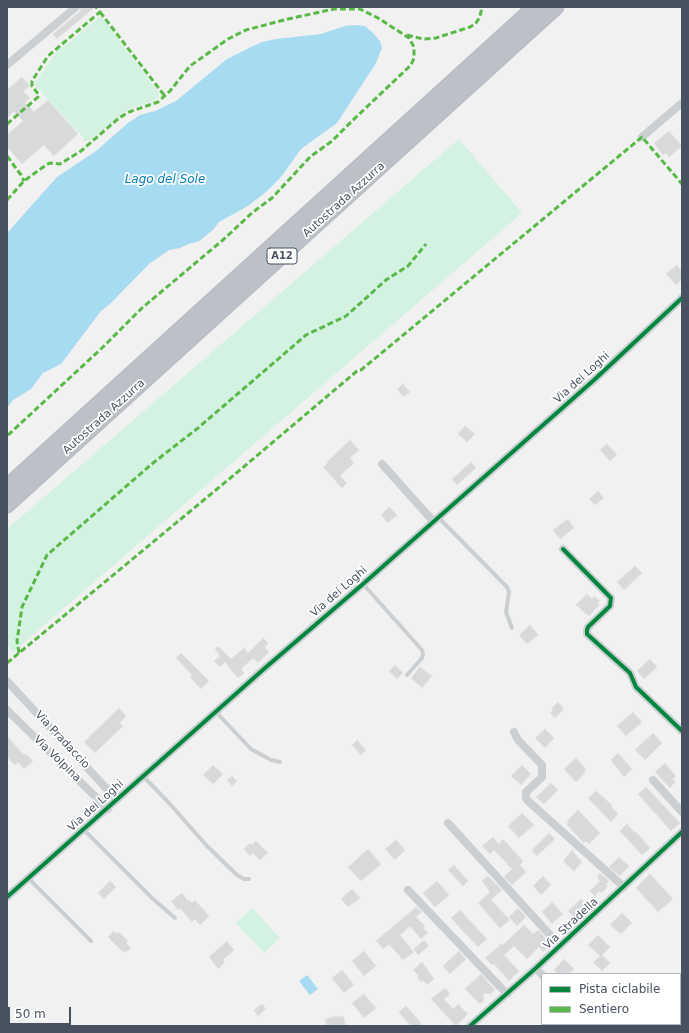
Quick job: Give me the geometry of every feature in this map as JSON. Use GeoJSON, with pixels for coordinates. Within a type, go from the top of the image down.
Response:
{"type":"FeatureCollection","features":[{"type":"Feature","properties":{"kind":"highway","name":"Autostrada Azzurra"},"geometry":{"type":"LineString","coordinates":[[7,487],[535,7]]}},
{"type":"Feature","properties":{"kind":"highway","name":"Autostrada Azzurra"},"geometry":{"type":"LineString","coordinates":[[7,505],[556,7]]}},
{"type":"Feature","properties":{"kind":"street"},"geometry":{"type":"LineString","coordinates":[[7,65],[76,7]]}},
{"type":"Feature","properties":{"kind":"street"},"geometry":{"type":"LineString","coordinates":[[642,137],[682,103]]}},
{"type":"Feature","properties":{"kind":"street","name":"Via dei Loghi"},"geometry":{"type":"LineString","coordinates":[[7,897],[108,809],[216,711],[363,584],[594,380],[682,298]]}},
{"type":"Feature","properties":{"kind":"street"},"geometry":{"type":"LineString","coordinates":[[382,464],[435,519]]}},
{"type":"Feature","properties":{"kind":"street"},"geometry":{"type":"LineString","coordinates":[[563,549],[611,598],[610,606],[588,627],[588,636],[630,673],[636,687],[682,732]]}},
{"type":"Feature","properties":{"kind":"street","name":"Via Pradaccio"},"geometry":{"type":"LineString","coordinates":[[7,681],[117,800]]}},
{"type":"Feature","properties":{"kind":"street","name":"Via Volpina"},"geometry":{"type":"LineString","coordinates":[[7,710],[108,809]]}},
{"type":"Feature","properties":{"kind":"street"},"geometry":{"type":"LineString","coordinates":[[514,732],[518,740],[542,765],[542,776],[526,792],[527,800],[624,887]]}},
{"type":"Feature","properties":{"kind":"street"},"geometry":{"type":"LineString","coordinates":[[653,780],[682,812]]}},
{"type":"Feature","properties":{"kind":"street"},"geometry":{"type":"LineString","coordinates":[[448,822],[560,946]]}},
{"type":"Feature","properties":{"kind":"street","name":"Via Stradella"},"geometry":{"type":"LineString","coordinates":[[470,1026],[536,968],[682,832]]}},
{"type":"Feature","properties":{"kind":"street"},"geometry":{"type":"LineString","coordinates":[[408,890],[507,994]]}},
{"type":"Feature","properties":{"kind":"street"},"geometry":{"type":"LineString","coordinates":[[536,968],[541,974]]}},
{"type":"Feature","properties":{"kind":"lane"},"geometry":{"type":"LineString","coordinates":[[435,519],[507,587],[509,592],[506,612],[512,628]]}},
{"type":"Feature","properties":{"kind":"lane"},"geometry":{"type":"LineString","coordinates":[[363,584],[422,650],[422,658],[407,675]]}},
{"type":"Feature","properties":{"kind":"lane"},"geometry":{"type":"LineString","coordinates":[[216,711],[251,749],[271,760],[280,762]]}},
{"type":"Feature","properties":{"kind":"lane"},"geometry":{"type":"LineString","coordinates":[[143,776],[207,846],[237,875],[244,879],[249,879]]}},
{"type":"Feature","properties":{"kind":"lane"},"geometry":{"type":"LineString","coordinates":[[84,830],[152,898],[175,918]]}},
{"type":"Feature","properties":{"kind":"lane"},"geometry":{"type":"LineString","coordinates":[[28,878],[91,942]]}},
{"type":"Feature","properties":{"kind":"green space"},"geometry":{"type":"Polygon","coordinates":[[[99,17],[102,17],[159,93],[159,97],[155,100],[128,110],[95,137],[85,142],[81,135],[34,84],[59,48],[65,46],[99,17]]]}},
{"type":"Feature","properties":{"kind":"green space"},"geometry":{"type":"Polygon","coordinates":[[[459,139],[522,213],[13,652],[7,645],[7,529],[459,139]]]}},
{"type":"Feature","properties":{"kind":"green space"},"geometry":{"type":"Polygon","coordinates":[[[252,908],[280,938],[264,953],[236,923],[252,908]]]}},
{"type":"Feature","properties":{"kind":"water","name":"Lago del Sole"},"geometry":{"type":"Polygon","coordinates":[[[345,26],[365,26],[380,41],[382,48],[376,63],[337,123],[301,149],[281,177],[266,192],[248,206],[219,222],[213,230],[199,241],[180,248],[169,250],[149,264],[110,304],[101,311],[61,364],[43,373],[31,389],[13,400],[7,408],[7,233],[57,177],[96,151],[128,123],[140,115],[155,111],[176,101],[227,59],[262,42],[321,34],[345,26]]]}},
{"type":"Feature","properties":{"kind":"water"},"geometry":{"type":"Polygon","coordinates":[[[307,975],[318,989],[310,995],[299,981],[307,975]]]}},
{"type":"Feature","properties":{"kind":"building"},"geometry":{"type":"Polygon","coordinates":[[[81,7],[95,7],[57,39],[53,34],[80,11],[81,7]]]}},
{"type":"Feature","properties":{"kind":"building"},"geometry":{"type":"Polygon","coordinates":[[[22,77],[30,86],[23,91],[30,98],[25,102],[34,112],[48,100],[78,134],[54,156],[44,145],[22,164],[7,147],[7,135],[23,121],[14,111],[7,118],[7,90],[22,77]]]}},
{"type":"Feature","properties":{"kind":"building"},"geometry":{"type":"Polygon","coordinates":[[[669,131],[682,146],[669,157],[666,153],[663,155],[654,143],[669,131]]]}},
{"type":"Feature","properties":{"kind":"building"},"geometry":{"type":"Polygon","coordinates":[[[677,265],[682,272],[682,280],[676,285],[666,274],[677,265]]]}},
{"type":"Feature","properties":{"kind":"building"},"geometry":{"type":"Polygon","coordinates":[[[403,384],[410,392],[403,397],[397,389],[403,384]]]}},
{"type":"Feature","properties":{"kind":"building"},"geometry":{"type":"Polygon","coordinates":[[[465,426],[475,434],[467,442],[458,434],[465,426]]]}},
{"type":"Feature","properties":{"kind":"building"},"geometry":{"type":"Polygon","coordinates":[[[350,440],[359,450],[350,458],[354,463],[340,476],[347,483],[342,488],[323,467],[350,440]]]}},
{"type":"Feature","properties":{"kind":"building"},"geometry":{"type":"Polygon","coordinates":[[[607,444],[617,455],[610,461],[600,450],[607,444]]]}},
{"type":"Feature","properties":{"kind":"building"},"geometry":{"type":"Polygon","coordinates":[[[471,462],[476,468],[457,485],[452,479],[471,462]]]}},
{"type":"Feature","properties":{"kind":"building"},"geometry":{"type":"Polygon","coordinates":[[[598,491],[604,498],[595,505],[589,499],[598,491]]]}},
{"type":"Feature","properties":{"kind":"building"},"geometry":{"type":"Polygon","coordinates":[[[389,507],[397,515],[388,523],[381,515],[389,507]]]}},
{"type":"Feature","properties":{"kind":"building"},"geometry":{"type":"Polygon","coordinates":[[[568,519],[574,528],[560,539],[553,530],[568,519]]]}},
{"type":"Feature","properties":{"kind":"building"},"geometry":{"type":"Polygon","coordinates":[[[635,566],[642,573],[624,590],[617,582],[635,566]]]}},
{"type":"Feature","properties":{"kind":"building"},"geometry":{"type":"Polygon","coordinates":[[[587,594],[592,599],[594,596],[600,601],[597,604],[599,605],[589,616],[576,605],[587,594]]]}},
{"type":"Feature","properties":{"kind":"building"},"geometry":{"type":"Polygon","coordinates":[[[530,625],[538,635],[527,644],[519,635],[530,625]]]}},
{"type":"Feature","properties":{"kind":"building"},"geometry":{"type":"Polygon","coordinates":[[[263,638],[268,643],[265,647],[269,652],[258,663],[253,658],[241,669],[244,673],[238,678],[225,662],[220,667],[214,661],[220,656],[215,649],[218,646],[231,659],[244,648],[248,653],[263,638]]]}},
{"type":"Feature","properties":{"kind":"building"},"geometry":{"type":"Polygon","coordinates":[[[181,653],[209,681],[201,689],[190,677],[192,675],[176,658],[181,653]]]}},
{"type":"Feature","properties":{"kind":"building"},"geometry":{"type":"Polygon","coordinates":[[[650,659],[657,667],[644,679],[637,671],[650,659]]]}},
{"type":"Feature","properties":{"kind":"building"},"geometry":{"type":"Polygon","coordinates":[[[395,665],[403,673],[397,679],[389,671],[395,665]]]}},
{"type":"Feature","properties":{"kind":"building"},"geometry":{"type":"Polygon","coordinates":[[[420,667],[432,676],[422,688],[411,678],[420,667]]]}},
{"type":"Feature","properties":{"kind":"building"},"geometry":{"type":"Polygon","coordinates":[[[558,702],[564,709],[555,718],[550,713],[553,710],[552,708],[558,702]]]}},
{"type":"Feature","properties":{"kind":"building"},"geometry":{"type":"Polygon","coordinates":[[[119,708],[126,716],[120,723],[123,726],[95,753],[84,742],[119,708]]]}},
{"type":"Feature","properties":{"kind":"building"},"geometry":{"type":"Polygon","coordinates":[[[633,712],[642,722],[626,736],[617,726],[633,712]]]}},
{"type":"Feature","properties":{"kind":"building"},"geometry":{"type":"Polygon","coordinates":[[[545,729],[554,738],[545,748],[535,738],[545,729]]]}},
{"type":"Feature","properties":{"kind":"building"},"geometry":{"type":"Polygon","coordinates":[[[653,733],[662,743],[645,760],[635,750],[653,733]]]}},
{"type":"Feature","properties":{"kind":"building"},"geometry":{"type":"Polygon","coordinates":[[[7,736],[24,755],[26,754],[33,761],[24,769],[18,762],[15,765],[7,757],[7,736]]]}},
{"type":"Feature","properties":{"kind":"building"},"geometry":{"type":"Polygon","coordinates":[[[357,740],[366,750],[361,755],[352,745],[357,740]]]}},
{"type":"Feature","properties":{"kind":"building"},"geometry":{"type":"Polygon","coordinates":[[[618,753],[632,769],[624,777],[611,760],[618,753]]]}},
{"type":"Feature","properties":{"kind":"building"},"geometry":{"type":"Polygon","coordinates":[[[576,758],[586,769],[584,772],[585,773],[576,782],[564,769],[576,758]]]}},
{"type":"Feature","properties":{"kind":"building"},"geometry":{"type":"Polygon","coordinates":[[[665,763],[676,776],[673,779],[675,782],[670,788],[655,772],[665,763]]]}},
{"type":"Feature","properties":{"kind":"building"},"geometry":{"type":"Polygon","coordinates":[[[213,765],[223,774],[213,784],[203,775],[213,765]]]}},
{"type":"Feature","properties":{"kind":"building"},"geometry":{"type":"Polygon","coordinates":[[[522,765],[531,774],[521,785],[511,776],[522,765]]]}},
{"type":"Feature","properties":{"kind":"building"},"geometry":{"type":"Polygon","coordinates":[[[232,776],[237,781],[232,786],[227,780],[232,776]]]}},
{"type":"Feature","properties":{"kind":"building"},"geometry":{"type":"Polygon","coordinates":[[[551,783],[558,790],[544,804],[536,797],[551,783]]]}},
{"type":"Feature","properties":{"kind":"building"},"geometry":{"type":"Polygon","coordinates":[[[646,787],[680,823],[671,831],[638,794],[646,787]]]}},
{"type":"Feature","properties":{"kind":"building"},"geometry":{"type":"Polygon","coordinates":[[[596,791],[612,805],[611,806],[618,814],[611,822],[588,798],[596,791]]]}},
{"type":"Feature","properties":{"kind":"building"},"geometry":{"type":"Polygon","coordinates":[[[578,810],[600,833],[589,844],[586,841],[584,843],[566,824],[578,810]]]}},
{"type":"Feature","properties":{"kind":"building"},"geometry":{"type":"Polygon","coordinates":[[[522,813],[534,825],[519,838],[508,826],[522,813]]]}},
{"type":"Feature","properties":{"kind":"building"},"geometry":{"type":"Polygon","coordinates":[[[627,824],[650,848],[642,855],[620,831],[627,824]]]}},
{"type":"Feature","properties":{"kind":"building"},"geometry":{"type":"Polygon","coordinates":[[[549,833],[555,839],[537,856],[532,850],[549,833]]]}},
{"type":"Feature","properties":{"kind":"building"},"geometry":{"type":"Polygon","coordinates":[[[493,837],[499,844],[503,839],[523,861],[520,865],[526,872],[512,885],[504,877],[512,869],[494,850],[490,854],[482,846],[493,837]]]}},
{"type":"Feature","properties":{"kind":"building"},"geometry":{"type":"Polygon","coordinates":[[[396,840],[405,850],[395,860],[385,849],[396,840]]]}},
{"type":"Feature","properties":{"kind":"building"},"geometry":{"type":"Polygon","coordinates":[[[256,841],[268,853],[260,860],[253,853],[250,856],[244,849],[250,843],[252,845],[256,841]]]}},
{"type":"Feature","properties":{"kind":"building"},"geometry":{"type":"Polygon","coordinates":[[[368,849],[381,864],[361,881],[348,867],[368,849]]]}},
{"type":"Feature","properties":{"kind":"building"},"geometry":{"type":"Polygon","coordinates":[[[572,850],[582,862],[574,871],[563,861],[572,850]]]}},
{"type":"Feature","properties":{"kind":"building"},"geometry":{"type":"Polygon","coordinates":[[[619,857],[629,866],[620,876],[609,867],[619,857]]]}},
{"type":"Feature","properties":{"kind":"building"},"geometry":{"type":"Polygon","coordinates":[[[454,865],[468,881],[463,886],[448,870],[454,865]]]}},
{"type":"Feature","properties":{"kind":"building"},"geometry":{"type":"Polygon","coordinates":[[[600,873],[609,881],[606,884],[608,886],[602,893],[599,891],[595,896],[590,891],[600,881],[597,877],[600,873]]]}},
{"type":"Feature","properties":{"kind":"building"},"geometry":{"type":"Polygon","coordinates":[[[650,874],[673,899],[658,912],[636,888],[650,874]]]}},
{"type":"Feature","properties":{"kind":"building"},"geometry":{"type":"Polygon","coordinates":[[[488,876],[502,890],[491,900],[510,920],[500,928],[478,903],[490,892],[482,881],[488,876]]]}},
{"type":"Feature","properties":{"kind":"building"},"geometry":{"type":"Polygon","coordinates":[[[543,876],[551,885],[541,895],[533,886],[543,876]]]}},
{"type":"Feature","properties":{"kind":"building"},"geometry":{"type":"Polygon","coordinates":[[[110,881],[116,887],[104,899],[98,893],[110,881]]]}},
{"type":"Feature","properties":{"kind":"building"},"geometry":{"type":"Polygon","coordinates":[[[437,881],[449,895],[435,907],[423,893],[437,881]]]}},
{"type":"Feature","properties":{"kind":"building"},"geometry":{"type":"Polygon","coordinates":[[[352,889],[360,898],[348,907],[341,899],[352,889]]]}},
{"type":"Feature","properties":{"kind":"building"},"geometry":{"type":"Polygon","coordinates":[[[182,893],[188,901],[189,900],[192,903],[195,900],[209,916],[200,925],[195,919],[192,922],[180,908],[178,910],[171,901],[182,893]]]}},
{"type":"Feature","properties":{"kind":"building"},"geometry":{"type":"Polygon","coordinates":[[[581,899],[589,908],[576,920],[568,911],[581,899]]]}},
{"type":"Feature","properties":{"kind":"building"},"geometry":{"type":"Polygon","coordinates":[[[552,902],[563,914],[552,924],[542,912],[552,902]]]}},
{"type":"Feature","properties":{"kind":"building"},"geometry":{"type":"Polygon","coordinates":[[[416,907],[422,912],[416,917],[425,926],[423,928],[428,933],[421,939],[410,926],[400,935],[414,952],[403,960],[389,944],[383,949],[376,941],[416,907]]]}},
{"type":"Feature","properties":{"kind":"building"},"geometry":{"type":"Polygon","coordinates":[[[518,908],[526,917],[517,926],[509,917],[518,908]]]}},
{"type":"Feature","properties":{"kind":"building"},"geometry":{"type":"Polygon","coordinates":[[[460,910],[487,939],[478,947],[451,918],[460,910]]]}},
{"type":"Feature","properties":{"kind":"building"},"geometry":{"type":"Polygon","coordinates":[[[622,913],[632,923],[621,934],[610,925],[622,913]]]}},
{"type":"Feature","properties":{"kind":"building"},"geometry":{"type":"Polygon","coordinates":[[[524,925],[533,934],[538,930],[552,945],[543,952],[539,947],[527,959],[514,946],[504,955],[519,971],[509,981],[494,964],[492,965],[485,958],[501,944],[503,945],[524,925]]]}},
{"type":"Feature","properties":{"kind":"building"},"geometry":{"type":"Polygon","coordinates":[[[114,931],[116,934],[119,932],[128,941],[126,943],[131,948],[125,953],[108,937],[114,931]]]}},
{"type":"Feature","properties":{"kind":"building"},"geometry":{"type":"Polygon","coordinates":[[[598,935],[610,947],[602,955],[610,963],[602,971],[593,962],[600,956],[588,945],[598,935]]]}},
{"type":"Feature","properties":{"kind":"building"},"geometry":{"type":"Polygon","coordinates":[[[424,940],[429,946],[418,955],[414,949],[424,940]]]}},
{"type":"Feature","properties":{"kind":"building"},"geometry":{"type":"Polygon","coordinates":[[[227,941],[234,950],[223,960],[225,962],[218,969],[209,957],[227,941]]]}},
{"type":"Feature","properties":{"kind":"building"},"geometry":{"type":"Polygon","coordinates":[[[364,951],[376,966],[364,976],[352,961],[364,951]]]}},
{"type":"Feature","properties":{"kind":"building"},"geometry":{"type":"Polygon","coordinates":[[[459,951],[466,959],[450,974],[443,966],[459,951]]]}},
{"type":"Feature","properties":{"kind":"building"},"geometry":{"type":"Polygon","coordinates":[[[564,959],[574,969],[570,973],[557,973],[554,970],[564,959]]]}},
{"type":"Feature","properties":{"kind":"building"},"geometry":{"type":"Polygon","coordinates":[[[422,962],[434,979],[427,985],[423,980],[421,982],[417,977],[419,976],[413,970],[422,962]]]}},
{"type":"Feature","properties":{"kind":"building"},"geometry":{"type":"Polygon","coordinates":[[[342,970],[354,985],[344,993],[332,978],[342,970]]]}},
{"type":"Feature","properties":{"kind":"building"},"geometry":{"type":"Polygon","coordinates":[[[481,974],[495,990],[491,994],[483,993],[484,1000],[480,1004],[465,989],[481,974]]]}},
{"type":"Feature","properties":{"kind":"building"},"geometry":{"type":"Polygon","coordinates":[[[445,988],[450,994],[444,999],[453,1009],[458,1004],[468,1014],[456,1026],[431,999],[445,988]]]}},
{"type":"Feature","properties":{"kind":"building"},"geometry":{"type":"Polygon","coordinates":[[[364,994],[376,1008],[364,1018],[352,1003],[364,994]]]}},
{"type":"Feature","properties":{"kind":"building"},"geometry":{"type":"Polygon","coordinates":[[[262,1004],[266,1009],[258,1016],[254,1010],[262,1004]]]}},
{"type":"Feature","properties":{"kind":"building"},"geometry":{"type":"Polygon","coordinates":[[[406,1006],[423,1026],[411,1026],[401,1015],[399,1012],[406,1006]]]}},
{"type":"Feature","properties":{"kind":"building"},"geometry":{"type":"Polygon","coordinates":[[[343,1016],[346,1026],[327,1026],[325,1019],[343,1016]]]}},
{"type":"Feature","properties":{"kind":"marked path"},"geometry":{"type":"LineString","coordinates":[[7,124],[38,97],[39,95],[32,86],[32,81],[48,56],[100,12],[96,7]]}},
{"type":"Feature","properties":{"kind":"marked path"},"geometry":{"type":"LineString","coordinates":[[407,35],[423,39],[436,38],[470,27],[478,20],[482,7]]}},
{"type":"Feature","properties":{"kind":"marked path"},"geometry":{"type":"LineString","coordinates":[[7,200],[24,181],[46,165],[50,163],[60,164],[81,151],[119,118],[129,112],[158,102],[170,91],[190,66],[228,39],[246,30],[334,9],[360,9],[378,18],[409,38],[414,47],[414,58],[411,65],[332,141],[310,157],[272,198],[253,212],[224,239],[142,308],[103,347],[7,436]]}},
{"type":"Feature","properties":{"kind":"marked path"},"geometry":{"type":"LineString","coordinates":[[100,12],[164,95]]}},
{"type":"Feature","properties":{"kind":"marked path"},"geometry":{"type":"LineString","coordinates":[[7,663],[357,371],[361,370],[642,137],[682,184]]}},
{"type":"Feature","properties":{"kind":"marked path"},"geometry":{"type":"LineString","coordinates":[[7,156],[24,181]]}},
{"type":"Feature","properties":{"kind":"marked path"},"geometry":{"type":"LineString","coordinates":[[19,653],[17,641],[22,607],[47,555],[153,463],[198,428],[306,335],[346,316],[386,280],[408,266],[426,244]]}},
{"type":"Feature","properties":{"kind":"cycle path"},"geometry":{"type":"LineString","coordinates":[[7,897],[265,668],[363,584],[594,380],[682,298]]}},
{"type":"Feature","properties":{"kind":"cycle path"},"geometry":{"type":"LineString","coordinates":[[563,549],[611,598],[610,606],[588,627],[587,634],[630,673],[636,687],[682,731]]}},
{"type":"Feature","properties":{"kind":"cycle path"},"geometry":{"type":"LineString","coordinates":[[470,1026],[536,968],[682,832]]}}]}
